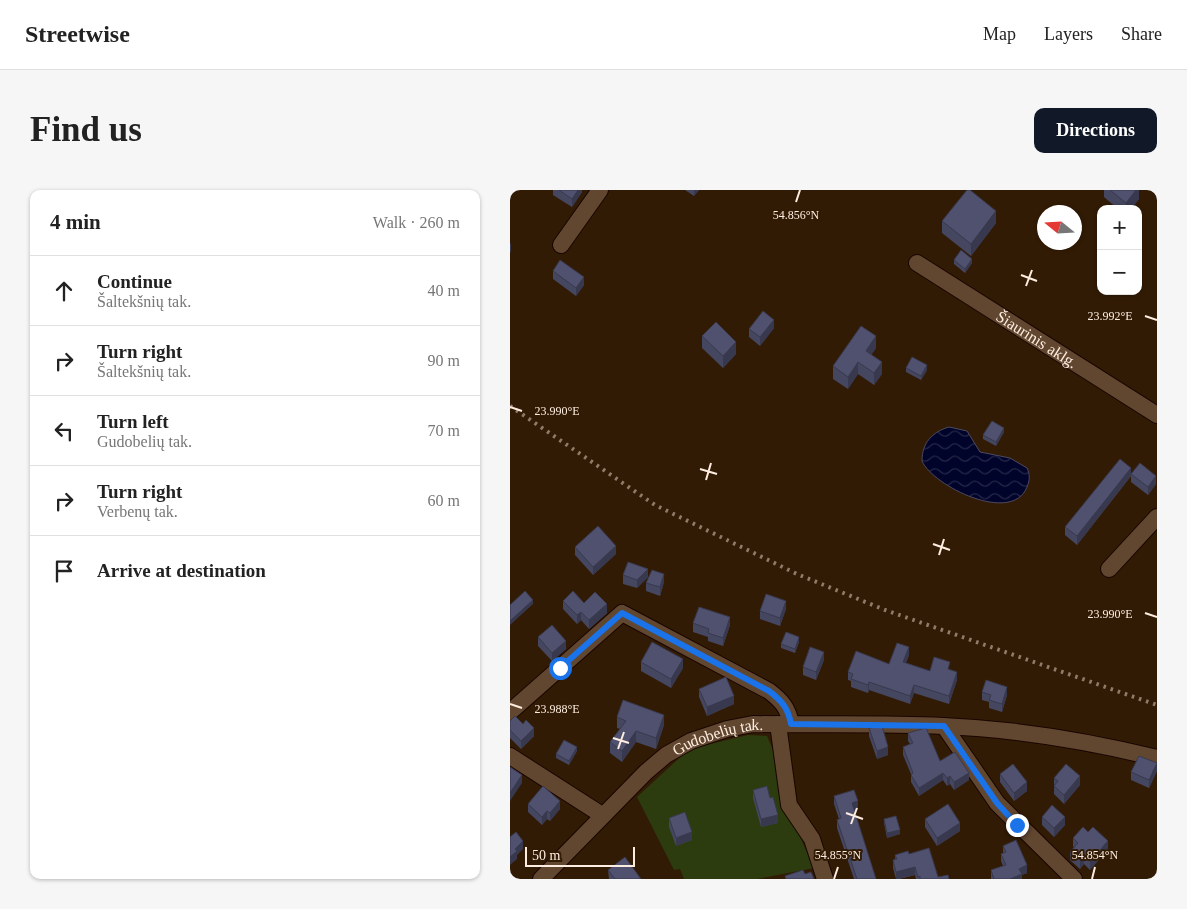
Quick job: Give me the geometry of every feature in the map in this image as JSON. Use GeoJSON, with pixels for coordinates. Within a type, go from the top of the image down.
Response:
{"type":"FeatureCollection","features":[{"type":"Feature","properties":{"kind":"street"},"geometry":{"type":"LineString","coordinates":[[561,245],[600,190]]}},
{"type":"Feature","properties":{"kind":"street","name":"Šiaurinis aklg."},"geometry":{"type":"LineString","coordinates":[[917,263],[1157,415]]}},
{"type":"Feature","properties":{"kind":"street"},"geometry":{"type":"LineString","coordinates":[[1109,569],[1157,517]]}},
{"type":"Feature","properties":{"kind":"street"},"geometry":{"type":"LineString","coordinates":[[510,712],[622,613],[769,691],[782,701],[788,713],[784,724],[789,805],[812,839],[825,879]]}},
{"type":"Feature","properties":{"kind":"street","name":"Gudobelių tak."},"geometry":{"type":"LineString","coordinates":[[541,879],[602,815],[666,755],[691,741],[726,729],[753,724],[944,726],[1024,734],[1127,751],[1157,758]]}},
{"type":"Feature","properties":{"kind":"street"},"geometry":{"type":"LineString","coordinates":[[944,726],[997,803],[1074,879]]}},
{"type":"Feature","properties":{"kind":"street"},"geometry":{"type":"LineString","coordinates":[[510,756],[602,815]]}},
{"type":"Feature","properties":{"kind":"green space"},"geometry":{"type":"Polygon","coordinates":[[[748,735],[767,736],[774,752],[780,792],[814,868],[757,879],[684,879],[680,869],[674,870],[637,797],[689,749],[748,735]]]}},
{"type":"Feature","properties":{"kind":"water"},"geometry":{"type":"Polygon","coordinates":[[[949,427],[967,431],[980,452],[1010,458],[1027,468],[1029,482],[1019,498],[1006,502],[990,502],[973,498],[941,481],[929,471],[922,461],[926,444],[933,435],[949,427]]]}},
{"type":"Feature","properties":{"kind":"building"},"geometry":{"type":"Polygon","coordinates":[[[559,190],[578,190],[572,199],[559,190]]]}},
{"type":"Feature","properties":{"kind":"building"},"geometry":{"type":"Polygon","coordinates":[[[967,190],[970,190],[996,211],[971,244],[942,221],[967,190]]]}},
{"type":"Feature","properties":{"kind":"building"},"geometry":{"type":"Polygon","coordinates":[[[1110,190],[1136,190],[1126,203],[1110,190]]]}},
{"type":"Feature","properties":{"kind":"building"},"geometry":{"type":"Polygon","coordinates":[[[961,250],[972,259],[965,269],[954,260],[961,250]]]}},
{"type":"Feature","properties":{"kind":"building"},"geometry":{"type":"Polygon","coordinates":[[[560,260],[584,277],[576,288],[553,271],[560,260]]]}},
{"type":"Feature","properties":{"kind":"building"},"geometry":{"type":"Polygon","coordinates":[[[763,311],[774,320],[760,337],[749,329],[763,311]]]}},
{"type":"Feature","properties":{"kind":"building"},"geometry":{"type":"Polygon","coordinates":[[[716,322],[736,342],[723,356],[702,336],[716,322]]]}},
{"type":"Feature","properties":{"kind":"building"},"geometry":{"type":"Polygon","coordinates":[[[861,326],[876,336],[866,351],[882,362],[874,373],[858,362],[848,377],[833,366],[861,326]]]}},
{"type":"Feature","properties":{"kind":"building"},"geometry":{"type":"Polygon","coordinates":[[[912,357],[927,365],[921,376],[906,368],[912,357]]]}},
{"type":"Feature","properties":{"kind":"building"},"geometry":{"type":"Polygon","coordinates":[[[992,421],[1004,428],[996,442],[983,435],[992,421]]]}},
{"type":"Feature","properties":{"kind":"building"},"geometry":{"type":"Polygon","coordinates":[[[1120,459],[1131,468],[1077,536],[1065,527],[1120,459]]]}},
{"type":"Feature","properties":{"kind":"building"},"geometry":{"type":"Polygon","coordinates":[[[1140,463],[1156,476],[1148,487],[1131,474],[1140,463]]]}},
{"type":"Feature","properties":{"kind":"building"},"geometry":{"type":"Polygon","coordinates":[[[598,526],[616,546],[593,567],[575,547],[598,526]]]}},
{"type":"Feature","properties":{"kind":"building"},"geometry":{"type":"Polygon","coordinates":[[[628,562],[648,569],[637,580],[623,575],[628,562]]]}},
{"type":"Feature","properties":{"kind":"building"},"geometry":{"type":"Polygon","coordinates":[[[652,570],[664,574],[660,587],[646,583],[652,570]]]}},
{"type":"Feature","properties":{"kind":"building"},"geometry":{"type":"Polygon","coordinates":[[[525,591],[533,600],[510,621],[510,605],[525,591]]]}},
{"type":"Feature","properties":{"kind":"building"},"geometry":{"type":"Polygon","coordinates":[[[573,591],[584,603],[595,592],[607,604],[589,620],[581,612],[577,615],[563,601],[573,591]]]}},
{"type":"Feature","properties":{"kind":"building"},"geometry":{"type":"Polygon","coordinates":[[[766,594],[786,601],[780,618],[760,611],[766,594]]]}},
{"type":"Feature","properties":{"kind":"building"},"geometry":{"type":"Polygon","coordinates":[[[699,607],[730,617],[723,638],[708,633],[709,629],[693,623],[699,607]]]}},
{"type":"Feature","properties":{"kind":"building"},"geometry":{"type":"Polygon","coordinates":[[[552,625],[566,641],[552,653],[538,637],[552,625]]]}},
{"type":"Feature","properties":{"kind":"building"},"geometry":{"type":"Polygon","coordinates":[[[786,632],[799,637],[795,649],[781,644],[786,632]]]}},
{"type":"Feature","properties":{"kind":"building"},"geometry":{"type":"Polygon","coordinates":[[[652,642],[683,659],[671,679],[641,662],[652,642]]]}},
{"type":"Feature","properties":{"kind":"building"},"geometry":{"type":"Polygon","coordinates":[[[897,643],[909,647],[903,662],[930,671],[934,657],[950,662],[948,669],[957,672],[949,696],[914,685],[910,696],[869,682],[868,685],[851,679],[853,674],[848,672],[856,651],[889,664],[897,643]]]}},
{"type":"Feature","properties":{"kind":"building"},"geometry":{"type":"Polygon","coordinates":[[[810,647],[824,652],[816,672],[803,667],[810,647]]]}},
{"type":"Feature","properties":{"kind":"building"},"geometry":{"type":"Polygon","coordinates":[[[726,677],[734,696],[707,707],[699,689],[726,677]]]}},
{"type":"Feature","properties":{"kind":"building"},"geometry":{"type":"Polygon","coordinates":[[[986,680],[1007,687],[1002,704],[989,700],[991,695],[982,692],[986,680]]]}},
{"type":"Feature","properties":{"kind":"building"},"geometry":{"type":"Polygon","coordinates":[[[623,700],[664,715],[656,738],[636,731],[622,751],[610,742],[626,721],[617,717],[623,700]]]}},
{"type":"Feature","properties":{"kind":"building"},"geometry":{"type":"Polygon","coordinates":[[[515,716],[523,724],[526,720],[534,728],[521,741],[510,730],[510,721],[515,716]]]}},
{"type":"Feature","properties":{"kind":"building"},"geometry":{"type":"Polygon","coordinates":[[[882,726],[888,747],[877,751],[869,728],[882,726]]]}},
{"type":"Feature","properties":{"kind":"building"},"geometry":{"type":"Polygon","coordinates":[[[926,728],[940,761],[955,752],[969,773],[954,782],[950,776],[947,778],[943,773],[919,788],[911,775],[913,773],[903,747],[913,743],[908,733],[926,728]]]}},
{"type":"Feature","properties":{"kind":"building"},"geometry":{"type":"Polygon","coordinates":[[[564,740],[577,747],[569,761],[556,754],[564,740]]]}},
{"type":"Feature","properties":{"kind":"building"},"geometry":{"type":"Polygon","coordinates":[[[1139,756],[1157,763],[1149,780],[1131,772],[1139,756]]]}},
{"type":"Feature","properties":{"kind":"building"},"geometry":{"type":"Polygon","coordinates":[[[1013,764],[1027,782],[1014,793],[1000,774],[1013,764]]]}},
{"type":"Feature","properties":{"kind":"building"},"geometry":{"type":"Polygon","coordinates":[[[1066,764],[1080,776],[1064,795],[1054,786],[1058,781],[1054,778],[1066,764]]]}},
{"type":"Feature","properties":{"kind":"building"},"geometry":{"type":"Polygon","coordinates":[[[510,767],[522,775],[510,793],[510,767]]]}},
{"type":"Feature","properties":{"kind":"building"},"geometry":{"type":"Polygon","coordinates":[[[543,786],[560,801],[550,813],[547,811],[542,817],[528,804],[543,786]]]}},
{"type":"Feature","properties":{"kind":"building"},"geometry":{"type":"Polygon","coordinates":[[[767,786],[770,798],[773,797],[778,815],[761,819],[753,790],[767,786]]]}},
{"type":"Feature","properties":{"kind":"building"},"geometry":{"type":"Polygon","coordinates":[[[854,790],[858,801],[852,803],[876,879],[857,879],[837,820],[841,818],[834,796],[854,790]]]}},
{"type":"Feature","properties":{"kind":"building"},"geometry":{"type":"Polygon","coordinates":[[[948,804],[960,823],[937,838],[925,819],[948,804]]]}},
{"type":"Feature","properties":{"kind":"building"},"geometry":{"type":"Polygon","coordinates":[[[1052,805],[1065,817],[1054,828],[1042,817],[1052,805]]]}},
{"type":"Feature","properties":{"kind":"building"},"geometry":{"type":"Polygon","coordinates":[[[685,812],[692,832],[676,838],[669,818],[685,812]]]}},
{"type":"Feature","properties":{"kind":"building"},"geometry":{"type":"Polygon","coordinates":[[[896,816],[900,830],[887,833],[884,819],[896,816]]]}},
{"type":"Feature","properties":{"kind":"building"},"geometry":{"type":"Polygon","coordinates":[[[1083,827],[1088,832],[1093,827],[1108,841],[1090,861],[1084,856],[1080,860],[1070,852],[1078,843],[1073,838],[1083,827]]]}},
{"type":"Feature","properties":{"kind":"building"},"geometry":{"type":"Polygon","coordinates":[[[516,832],[523,841],[515,849],[517,851],[510,857],[510,837],[516,832]]]}},
{"type":"Feature","properties":{"kind":"building"},"geometry":{"type":"Polygon","coordinates":[[[1016,840],[1027,865],[1019,869],[1022,874],[1010,879],[994,879],[991,870],[1006,865],[1001,854],[1006,852],[1003,846],[1016,840]]]}},
{"type":"Feature","properties":{"kind":"building"},"geometry":{"type":"Polygon","coordinates":[[[929,848],[938,877],[948,875],[949,879],[920,879],[915,867],[896,872],[893,860],[897,859],[895,855],[908,851],[909,854],[929,848]]]}},
{"type":"Feature","properties":{"kind":"building"},"geometry":{"type":"Polygon","coordinates":[[[625,857],[641,879],[615,879],[608,870],[625,857]]]}},
{"type":"Feature","properties":{"kind":"building"},"geometry":{"type":"Polygon","coordinates":[[[803,870],[805,874],[811,872],[814,879],[786,879],[785,876],[803,870]]]}},
{"type":"Feature","properties":{"kind":"railway"},"geometry":{"type":"LineString","coordinates":[[510,406],[655,505],[797,574],[885,610],[1157,705]]}},
{"type":"Feature","properties":{"kind":"route"},"geometry":{"type":"LineString","coordinates":[[560,668],[622,613],[769,691],[782,701],[791,724],[944,726],[970,760],[997,803],[1017,825]]}}]}
